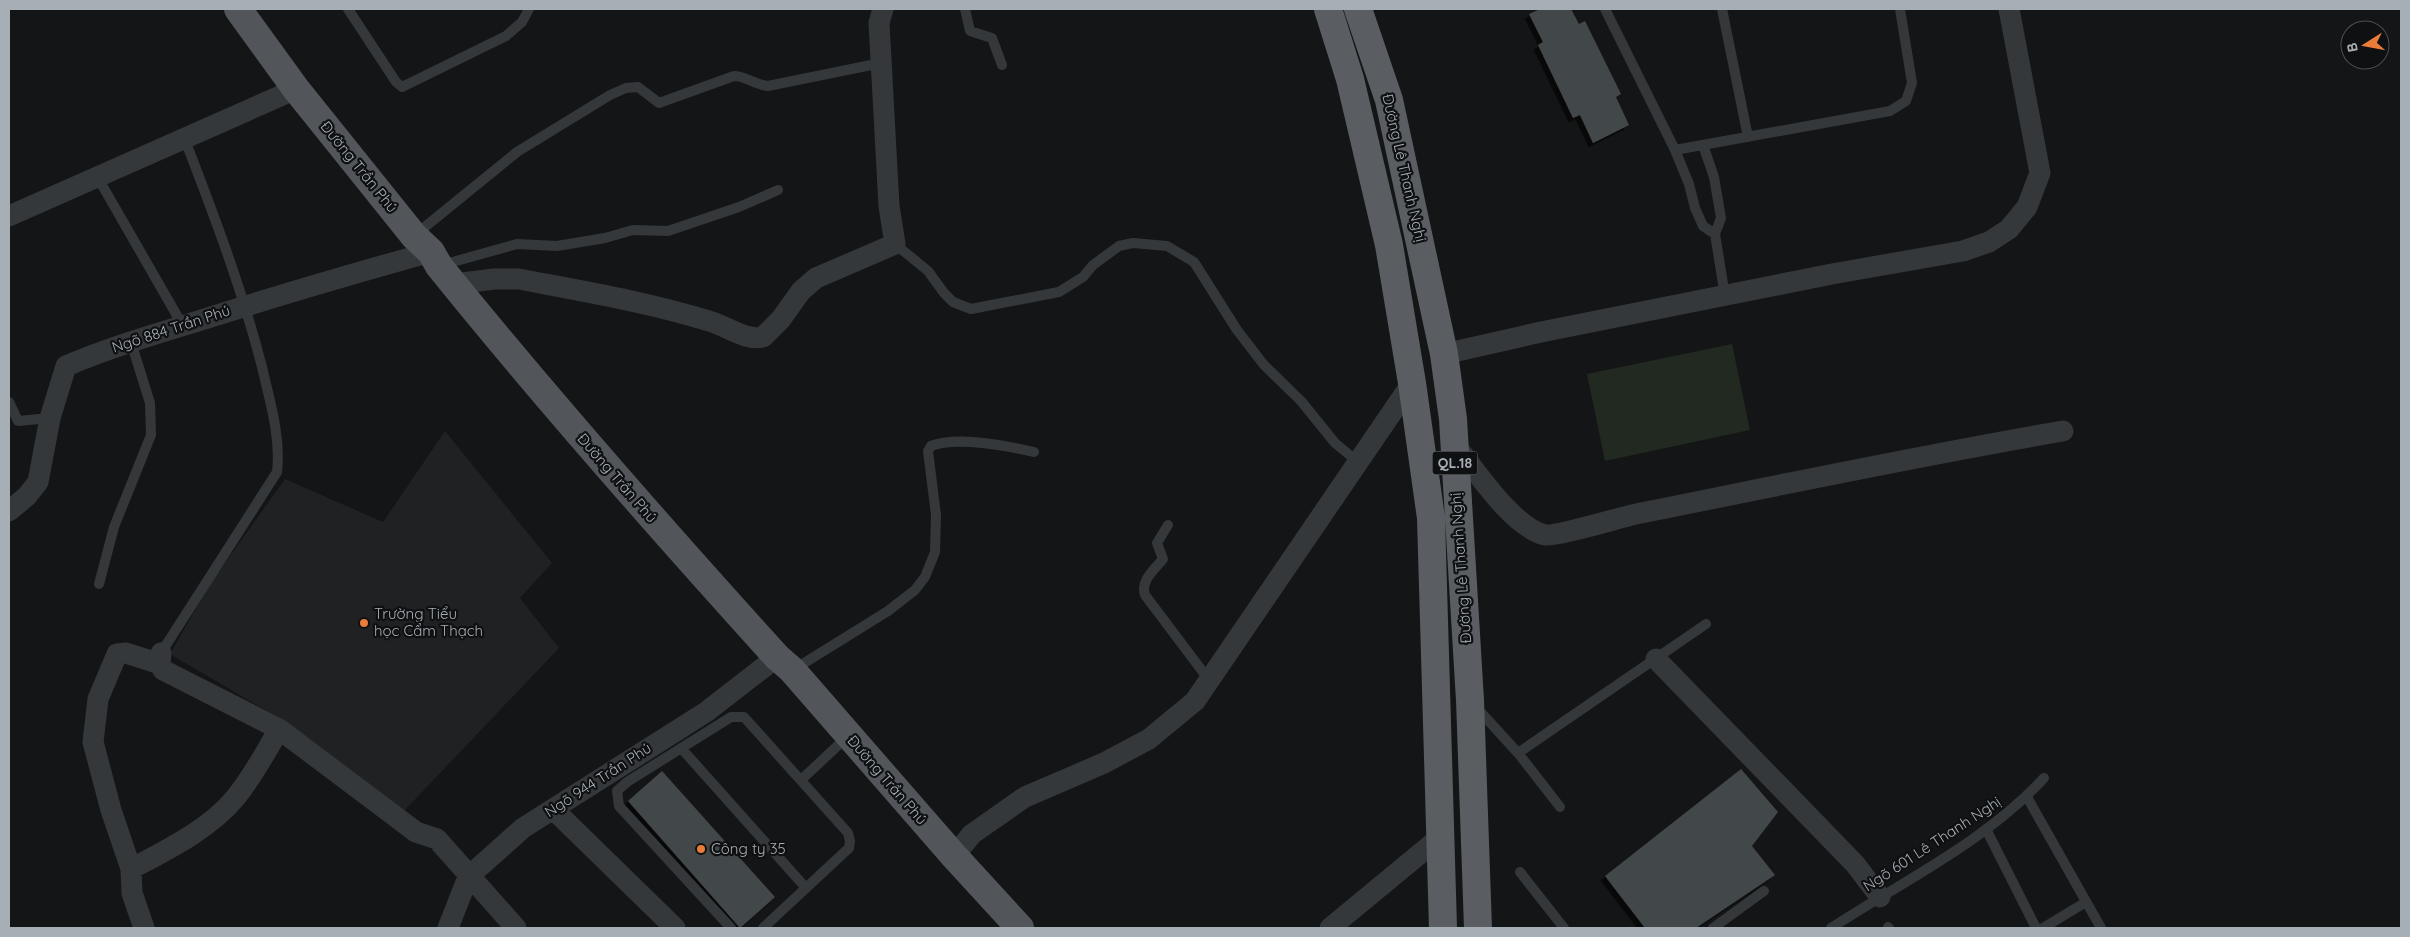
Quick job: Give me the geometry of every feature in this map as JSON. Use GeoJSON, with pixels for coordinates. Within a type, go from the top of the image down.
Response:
{"type":"FeatureCollection","features":[{"type":"Feature","properties":{"kind":"highway","name":"Đường Lê Thanh Nghị"},"geometry":{"type":"LineString","coordinates":[[1328,9],[1350,79],[1389,245],[1412,383],[1431,518],[1438,727],[1438,838],[1443,928]]}},
{"type":"Feature","properties":{"kind":"highway","name":"Đường Lê Thanh Nghị"},"geometry":{"type":"LineString","coordinates":[[1358,9],[1389,100],[1416,215],[1444,354],[1453,419],[1470,700],[1478,928]]}},
{"type":"Feature","properties":{"kind":"main road","name":"Đường Trần Phú"},"geometry":{"type":"LineString","coordinates":[[238,9],[296,89],[522,369],[632,496],[1020,928]]}},
{"type":"Feature","properties":{"kind":"street"},"geometry":{"type":"LineString","coordinates":[[882,9],[879,23],[888,206],[896,244]]}},
{"type":"Feature","properties":{"kind":"street"},"geometry":{"type":"LineString","coordinates":[[1444,354],[1551,330],[1963,251],[1989,242],[2009,230],[2026,207],[2040,173],[2009,9]]}},
{"type":"Feature","properties":{"kind":"street"},"geometry":{"type":"LineString","coordinates":[[9,216],[185,140],[296,89]]}},
{"type":"Feature","properties":{"kind":"street","name":"Ngõ 884 Trần Phú"},"geometry":{"type":"LineString","coordinates":[[9,511],[27,496],[38,482],[50,418],[66,366],[96,353],[246,306],[435,259],[494,279],[519,279],[537,282],[700,318],[755,339],[763,337],[773,328],[801,291],[816,278],[896,244]]}},
{"type":"Feature","properties":{"kind":"street"},"geometry":{"type":"LineString","coordinates":[[954,856],[972,834],[1025,796],[1104,764],[1149,739],[1195,701],[1412,383]]}},
{"type":"Feature","properties":{"kind":"street"},"geometry":{"type":"LineString","coordinates":[[1453,442],[1497,499],[1528,527],[1547,535],[1632,515],[1957,449],[2064,430]]}},
{"type":"Feature","properties":{"kind":"street"},"geometry":{"type":"LineString","coordinates":[[144,928],[132,893],[131,869],[97,763],[93,730],[98,699],[117,654],[126,653],[160,658],[163,670],[279,729],[416,832],[437,839],[468,877],[516,928]]}},
{"type":"Feature","properties":{"kind":"street"},"geometry":{"type":"LineString","coordinates":[[1656,659],[1856,864],[1880,897]]}},
{"type":"Feature","properties":{"kind":"street","name":"Ngõ 944 Trần Phú"},"geometry":{"type":"LineString","coordinates":[[448,928],[468,877],[523,828],[784,664]]}},
{"type":"Feature","properties":{"kind":"street"},"geometry":{"type":"LineString","coordinates":[[131,869],[198,829],[229,803],[261,761],[279,729]]}},
{"type":"Feature","properties":{"kind":"street"},"geometry":{"type":"LineString","coordinates":[[553,809],[675,928]]}},
{"type":"Feature","properties":{"kind":"street"},"geometry":{"type":"LineString","coordinates":[[1330,928],[1438,838]]}},
{"type":"Feature","properties":{"kind":"lane"},"geometry":{"type":"LineString","coordinates":[[348,9],[396,82],[402,87],[409,86],[506,36],[522,22],[529,9]]}},
{"type":"Feature","properties":{"kind":"lane"},"geometry":{"type":"LineString","coordinates":[[964,9],[970,31],[992,38],[1002,65]]}},
{"type":"Feature","properties":{"kind":"lane"},"geometry":{"type":"LineString","coordinates":[[1605,9],[1675,150],[1703,226],[1715,234]]}},
{"type":"Feature","properties":{"kind":"lane"},"geometry":{"type":"LineString","coordinates":[[1722,9],[1748,137]]}},
{"type":"Feature","properties":{"kind":"lane"},"geometry":{"type":"LineString","coordinates":[[1675,150],[1890,111],[1906,101],[1912,83],[1900,9]]}},
{"type":"Feature","properties":{"kind":"lane"},"geometry":{"type":"LineString","coordinates":[[435,259],[517,152],[610,95],[626,88],[638,88],[659,103],[734,76],[756,85],[768,86],[881,63]]}},
{"type":"Feature","properties":{"kind":"lane"},"geometry":{"type":"LineString","coordinates":[[160,658],[277,472],[279,453],[277,434],[246,306],[185,140]]}},
{"type":"Feature","properties":{"kind":"lane"},"geometry":{"type":"LineString","coordinates":[[1703,145],[1714,177],[1721,218],[1715,234],[1725,296]]}},
{"type":"Feature","properties":{"kind":"lane"},"geometry":{"type":"LineString","coordinates":[[98,178],[182,326]]}},
{"type":"Feature","properties":{"kind":"lane"},"geometry":{"type":"LineString","coordinates":[[435,259],[517,244],[557,246],[605,238],[633,230],[668,232],[739,207],[778,190]]}},
{"type":"Feature","properties":{"kind":"lane"},"geometry":{"type":"LineString","coordinates":[[896,244],[928,271],[953,302],[971,309],[1059,292],[1083,277],[1093,265],[1119,246],[1133,242],[1167,246],[1194,262],[1236,330],[1259,359],[1301,401],[1335,443],[1358,462]]}},
{"type":"Feature","properties":{"kind":"lane"},"geometry":{"type":"LineString","coordinates":[[99,584],[114,527],[152,435],[150,402],[131,342]]}},
{"type":"Feature","properties":{"kind":"lane"},"geometry":{"type":"LineString","coordinates":[[9,402],[18,422],[50,418]]}},
{"type":"Feature","properties":{"kind":"lane"},"geometry":{"type":"LineString","coordinates":[[784,664],[888,610],[915,590],[925,577],[935,552],[936,515],[928,451],[931,446],[971,443],[1012,447],[1034,452]]}},
{"type":"Feature","properties":{"kind":"lane"},"geometry":{"type":"LineString","coordinates":[[1168,525],[1157,543],[1163,559],[1144,583],[1143,590],[1209,680]]}},
{"type":"Feature","properties":{"kind":"lane"},"geometry":{"type":"LineString","coordinates":[[1518,753],[1706,624]]}},
{"type":"Feature","properties":{"kind":"lane"},"geometry":{"type":"LineString","coordinates":[[1470,700],[1518,753],[1560,807]]}},
{"type":"Feature","properties":{"kind":"lane"},"geometry":{"type":"LineString","coordinates":[[730,928],[619,806],[617,798],[618,791],[627,782],[731,717],[744,717],[848,832],[850,841],[849,848],[764,928]]}},
{"type":"Feature","properties":{"kind":"lane"},"geometry":{"type":"LineString","coordinates":[[801,780],[848,735]]}},
{"type":"Feature","properties":{"kind":"lane"},"geometry":{"type":"LineString","coordinates":[[681,748],[806,888]]}},
{"type":"Feature","properties":{"kind":"lane","name":"Ngõ 601 Lê Thanh Nghị"},"geometry":{"type":"LineString","coordinates":[[1831,928],[1986,829],[2027,797],[2044,778]]}},
{"type":"Feature","properties":{"kind":"lane"},"geometry":{"type":"LineString","coordinates":[[2027,797],[2101,928]]}},
{"type":"Feature","properties":{"kind":"lane"},"geometry":{"type":"LineString","coordinates":[[1986,829],[2036,928]]}},
{"type":"Feature","properties":{"kind":"lane"},"geometry":{"type":"LineString","coordinates":[[1520,872],[1564,928]]}},
{"type":"Feature","properties":{"kind":"lane"},"geometry":{"type":"LineString","coordinates":[[1713,928],[1764,891]]}},
{"type":"Feature","properties":{"kind":"lane"},"geometry":{"type":"LineString","coordinates":[[2043,928],[2086,902]]}},
{"type":"Feature","properties":{"kind":"shaded area"},"geometry":{"type":"Polygon","coordinates":[[[1732,344],[1750,430],[1605,461],[1587,374],[1732,344]]]}},
{"type":"Feature","properties":{"kind":"shaded area","name":"Trường Tiểu học Cẩm Thạch"},"geometry":{"type":"Polygon","coordinates":[[[445,431],[552,563],[520,598],[559,648],[404,811],[286,722],[170,654],[210,584],[285,479],[383,522],[445,431]]]}},
{"type":"Feature","properties":{"kind":"building"},"geometry":{"type":"Polygon","coordinates":[[[1540,9],[1571,9],[1579,24],[1585,21],[1621,94],[1616,97],[1629,125],[1593,143],[1580,115],[1573,118],[1538,45],[1543,42],[1529,14],[1540,9]]]}},
{"type":"Feature","properties":{"kind":"building"},"geometry":{"type":"Polygon","coordinates":[[[1741,769],[1778,812],[1752,846],[1775,875],[1696,928],[1645,928],[1605,876],[1741,769]]]}},
{"type":"Feature","properties":{"kind":"building","name":"Công ty 35"},"geometry":{"type":"Polygon","coordinates":[[[662,771],[775,897],[740,928],[628,801],[662,771]]]}},
{"type":"Feature","properties":{"kind":"place","name":"Trường Tiểu học Cẩm Thạch"},"geometry":{"type":"Point","coordinates":[364,623]}},
{"type":"Feature","properties":{"kind":"place","name":"Công ty 35"},"geometry":{"type":"Point","coordinates":[701,849]}}]}
